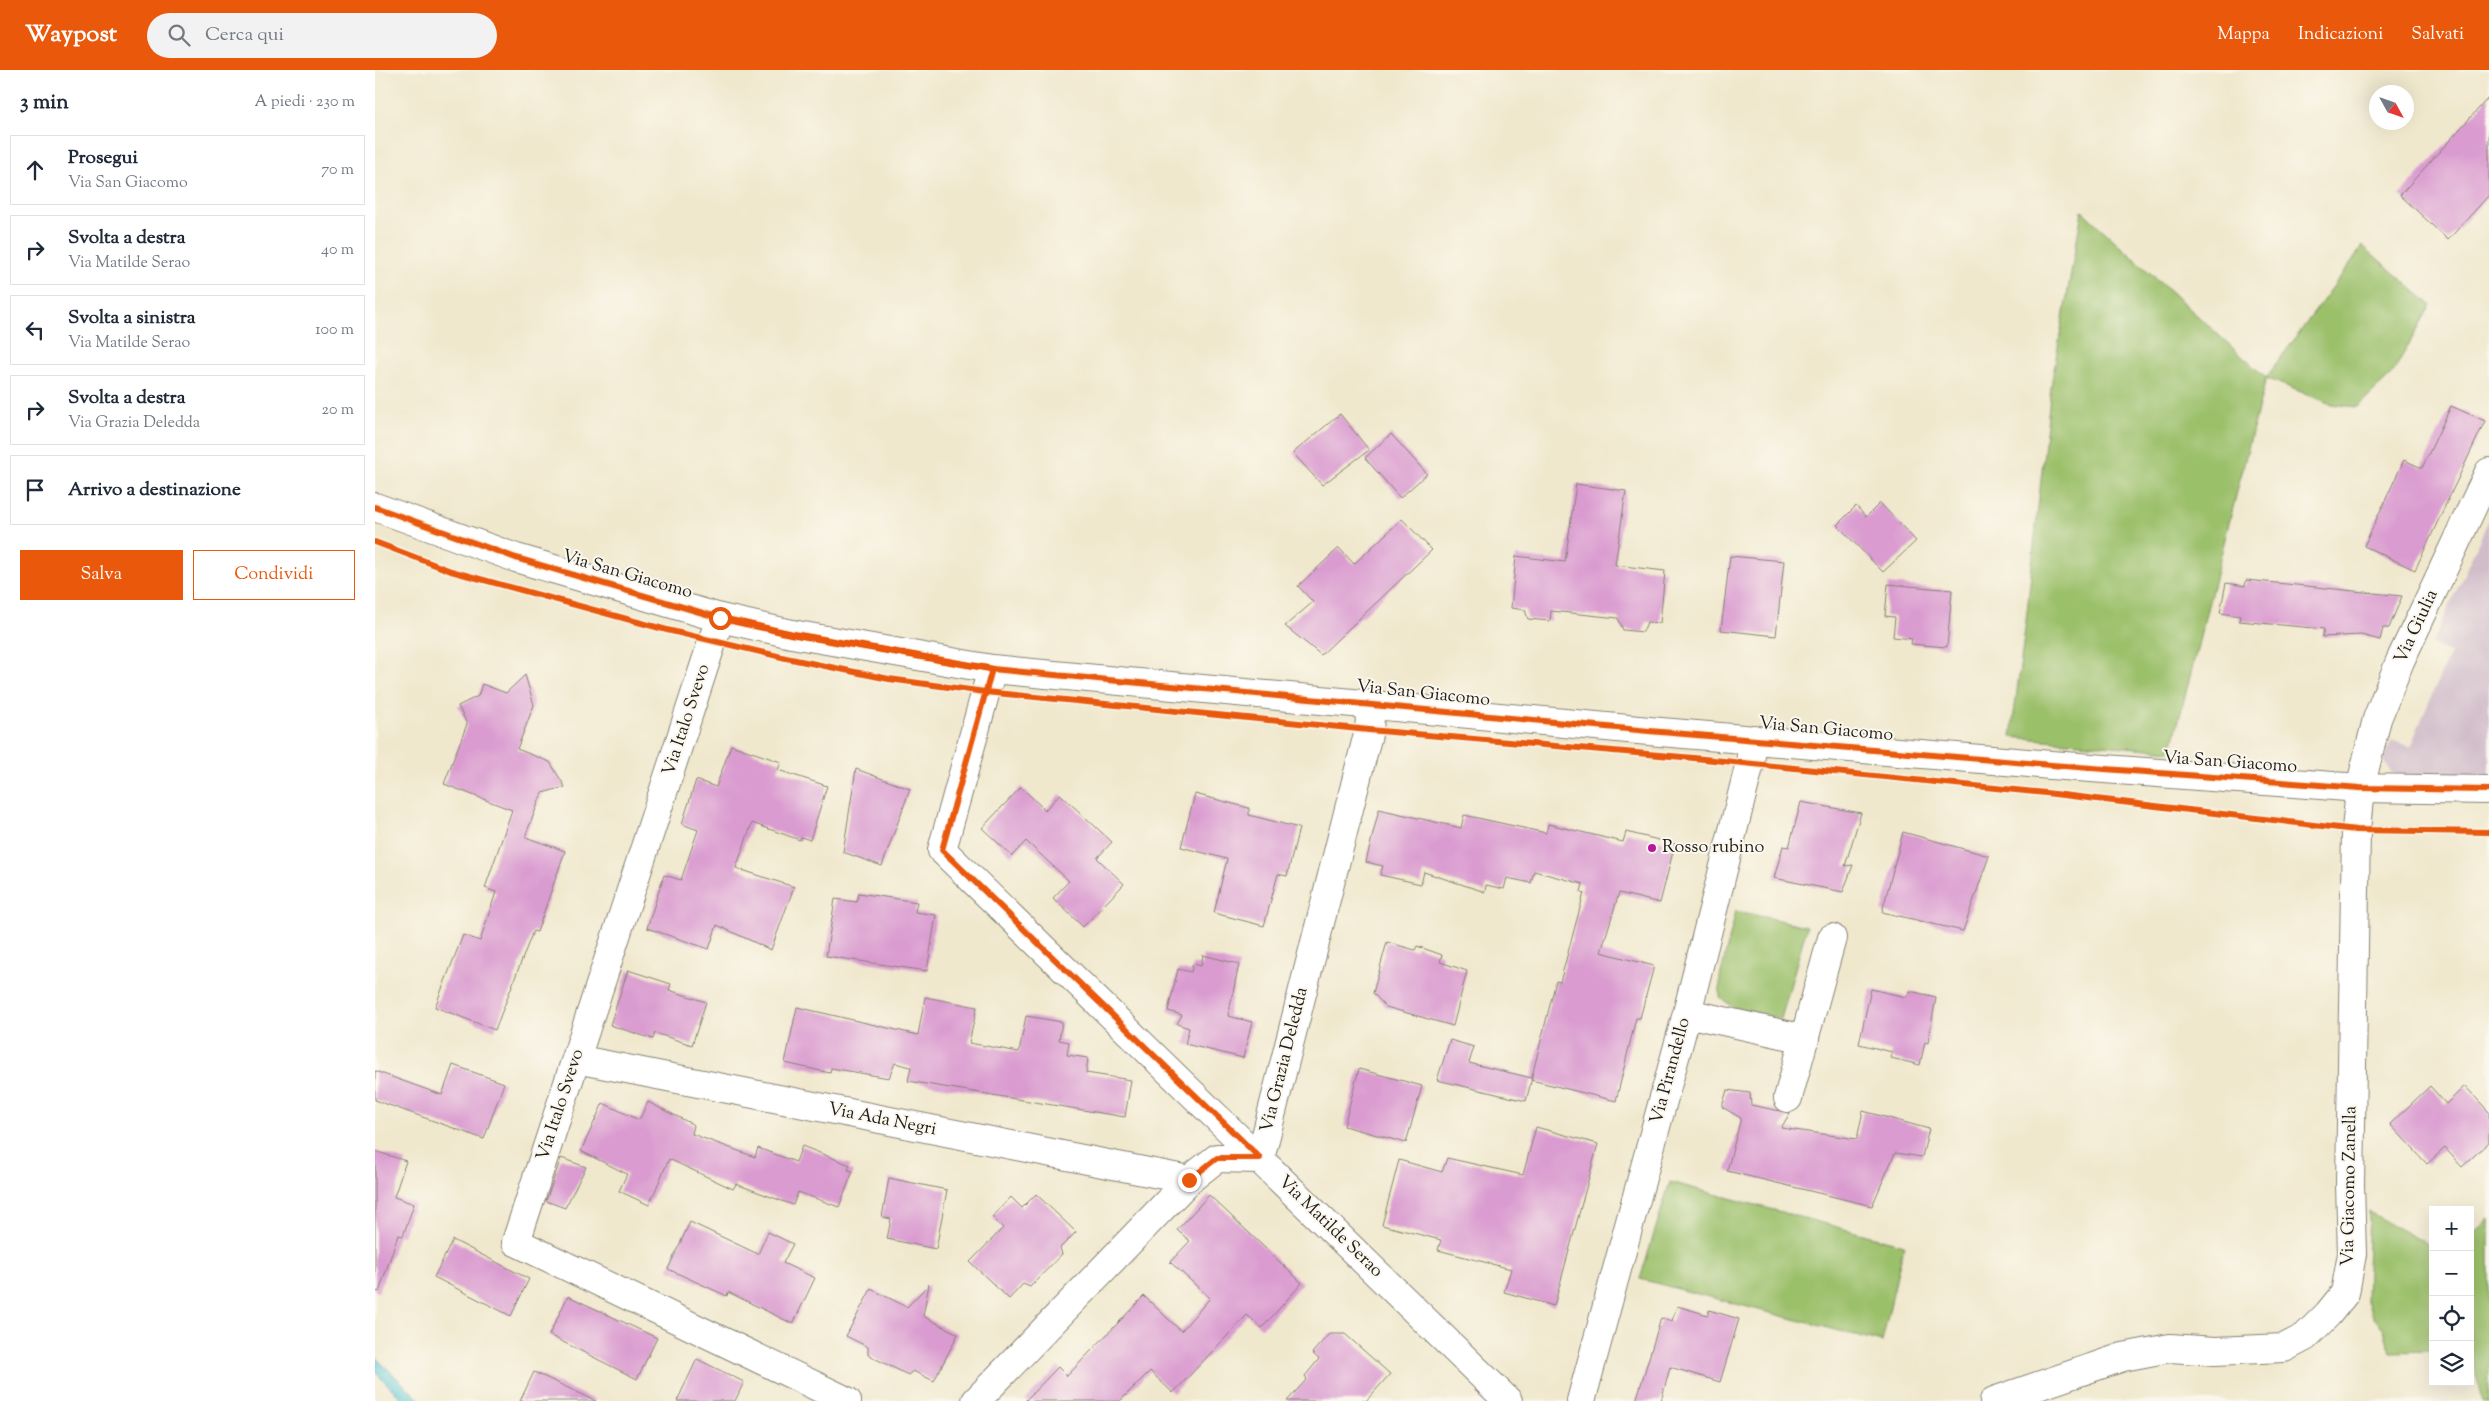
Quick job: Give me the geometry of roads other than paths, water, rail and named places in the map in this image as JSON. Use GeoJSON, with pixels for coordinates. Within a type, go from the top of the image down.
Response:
{"type":"FeatureCollection","features":[{"type":"Feature","properties":{"kind":"street","name":"Via Giulia"},"geometry":{"type":"LineString","coordinates":[[2360,788],[2377,720],[2400,661],[2489,472]]}},
{"type":"Feature","properties":{"kind":"street","name":"Via San Giacomo"},"geometry":{"type":"LineString","coordinates":[[375,507],[517,558],[720,618],[792,634],[992,669],[2051,765],[2360,788],[2489,790]]}},
{"type":"Feature","properties":{"kind":"street","name":"Via Italo Svevo"},"geometry":{"type":"LineString","coordinates":[[720,618],[516,1242],[847,1401]]}},
{"type":"Feature","properties":{"kind":"street","name":"Via Matilde Serao"},"geometry":{"type":"LineString","coordinates":[[992,669],[942,850],[1260,1158],[1507,1401]]}},
{"type":"Feature","properties":{"kind":"street","name":"Via Grazia Deledda"},"geometry":{"type":"LineString","coordinates":[[1260,1158],[1369,730],[1371,704]]}},
{"type":"Feature","properties":{"kind":"street","name":"Via Pirandello"},"geometry":{"type":"LineString","coordinates":[[1581,1401],[1687,1013],[1750,763],[1753,739]]}},
{"type":"Feature","properties":{"kind":"street","name":"Via Giacomo Zanella"},"geometry":{"type":"LineString","coordinates":[[1994,1401],[2123,1357],[2170,1348],[2215,1351],[2283,1348],[2305,1337],[2345,1293],[2352,1254],[2351,1096],[2356,830],[2360,788]]}},
{"type":"Feature","properties":{"kind":"street"},"geometry":{"type":"LineString","coordinates":[[1788,1098],[1833,938]]}},
{"type":"Feature","properties":{"kind":"street"},"geometry":{"type":"LineString","coordinates":[[1687,1013],[1805,1039]]}},
{"type":"Feature","properties":{"kind":"street","name":"Via Ada Negri"},"geometry":{"type":"LineString","coordinates":[[576,1059],[1189,1180]]}},
{"type":"Feature","properties":{"kind":"street"},"geometry":{"type":"LineString","coordinates":[[976,1401],[1189,1180],[1217,1158],[1260,1158]]}},
{"type":"Feature","properties":{"kind":"water"},"geometry":{"type":"Polygon","coordinates":[[[375,1357],[421,1401],[404,1401],[375,1372],[375,1357]]]}},
{"type":"Feature","properties":{"kind":"place","name":"Rosso rubino"},"geometry":{"type":"Point","coordinates":[1652,848]}}]}
